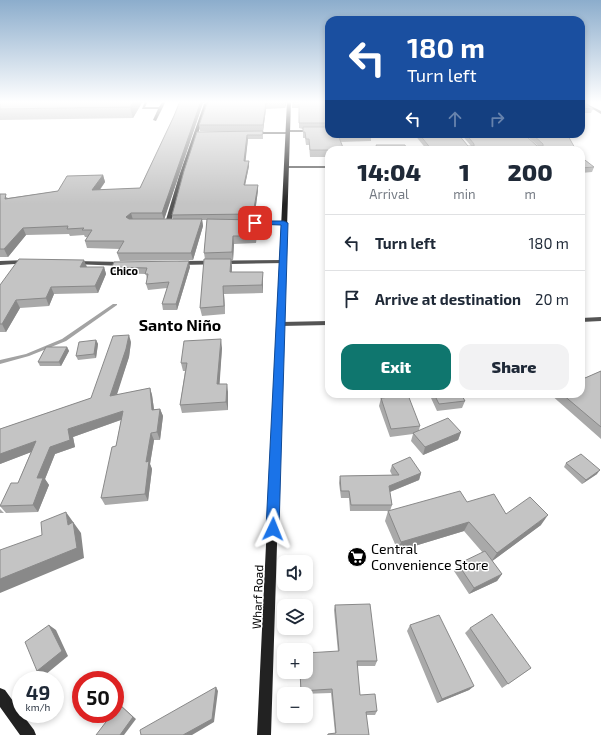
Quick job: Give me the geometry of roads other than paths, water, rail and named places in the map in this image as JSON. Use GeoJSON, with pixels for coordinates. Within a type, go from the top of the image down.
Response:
{"type":"FeatureCollection","features":[{"type":"Feature","properties":{"kind":"main road","name":"Wharf Road"},"geometry":{"type":"LineString","coordinates":[[264,735],[289,135]]}},
{"type":"Feature","properties":{"kind":"main road"},"geometry":{"type":"LineString","coordinates":[[0,695],[29,735]]}},
{"type":"Feature","properties":{"kind":"street"},"geometry":{"type":"LineString","coordinates":[[168,223],[195,135]]}},
{"type":"Feature","properties":{"kind":"street"},"geometry":{"type":"LineString","coordinates":[[287,167],[325,167]]}},
{"type":"Feature","properties":{"kind":"street"},"geometry":{"type":"LineString","coordinates":[[161,223],[176,223]]}},
{"type":"Feature","properties":{"kind":"street"},"geometry":{"type":"LineString","coordinates":[[238,223],[284,223]]}},
{"type":"Feature","properties":{"kind":"street"},"geometry":{"type":"LineString","coordinates":[[0,263],[33,262]]}},
{"type":"Feature","properties":{"kind":"street"},"geometry":{"type":"LineString","coordinates":[[66,262],[127,265]]}},
{"type":"Feature","properties":{"kind":"street"},"geometry":{"type":"LineString","coordinates":[[168,263],[283,262]]}},
{"type":"Feature","properties":{"kind":"street"},"geometry":{"type":"LineString","coordinates":[[585,320],[601,319]]}},
{"type":"Feature","properties":{"kind":"street"},"geometry":{"type":"LineString","coordinates":[[281,324],[325,323]]}},
{"type":"Feature","properties":{"kind":"waterway"},"geometry":{"type":"LineString","coordinates":[[0,362],[27,355],[64,340],[115,305]]}},
{"type":"Feature","properties":{"kind":"place","name":"Central Convenience Store"},"geometry":{"type":"Point","coordinates":[357,557]}},
{"type":"Feature","properties":{"kind":"district","name":"Chico"},"geometry":{"type":"Point","coordinates":[124,271]}},
{"type":"Feature","properties":{"kind":"district","name":"Santo Niño"},"geometry":{"type":"Point","coordinates":[180,325]}}]}
